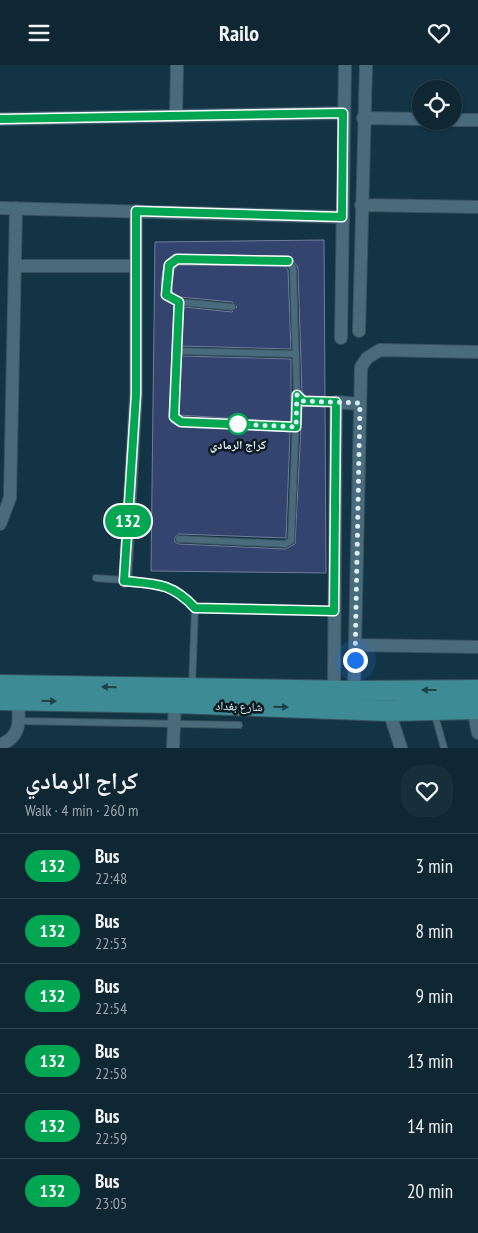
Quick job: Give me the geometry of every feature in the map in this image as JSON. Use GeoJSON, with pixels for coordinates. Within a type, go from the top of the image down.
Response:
{"type":"FeatureCollection","features":[{"type":"Feature","properties":{"kind":"main road","name":"شارع بغداد"},"geometry":{"type":"LineString","coordinates":[[0,685],[147,695],[174,713],[476,709]]}},
{"type":"Feature","properties":{"kind":"main road","name":"شارع بغداد"},"geometry":{"type":"LineString","coordinates":[[9,700],[147,695],[192,687],[354,691],[478,690]]}},
{"type":"Feature","properties":{"kind":"street"},"geometry":{"type":"LineString","coordinates":[[176,116],[177,65]]}},
{"type":"Feature","properties":{"kind":"street"},"geometry":{"type":"LineString","coordinates":[[341,338],[344,65]]}},
{"type":"Feature","properties":{"kind":"street"},"geometry":{"type":"LineString","coordinates":[[359,331],[363,118],[366,65]]}},
{"type":"Feature","properties":{"kind":"street"},"geometry":{"type":"LineString","coordinates":[[0,119],[343,113]]}},
{"type":"Feature","properties":{"kind":"street"},"geometry":{"type":"LineString","coordinates":[[363,118],[412,119]]}},
{"type":"Feature","properties":{"kind":"street"},"geometry":{"type":"LineString","coordinates":[[462,120],[478,120]]}},
{"type":"Feature","properties":{"kind":"street"},"geometry":{"type":"LineString","coordinates":[[361,205],[478,207]]}},
{"type":"Feature","properties":{"kind":"street"},"geometry":{"type":"LineString","coordinates":[[0,208],[342,217]]}},
{"type":"Feature","properties":{"kind":"street"},"geometry":{"type":"LineString","coordinates":[[0,524],[10,498],[16,208]]}},
{"type":"Feature","properties":{"kind":"street"},"geometry":{"type":"LineString","coordinates":[[124,581],[136,394],[136,211]]}},
{"type":"Feature","properties":{"kind":"street"},"geometry":{"type":"LineString","coordinates":[[15,265],[136,266]]}},
{"type":"Feature","properties":{"kind":"street"},"geometry":{"type":"LineString","coordinates":[[354,691],[361,367],[367,358],[375,351],[380,350],[478,352]]}},
{"type":"Feature","properties":{"kind":"street"},"geometry":{"type":"LineString","coordinates":[[334,690],[336,402],[360,403]]}},
{"type":"Feature","properties":{"kind":"street"},"geometry":{"type":"LineString","coordinates":[[355,645],[478,647]]}},
{"type":"Feature","properties":{"kind":"street"},"geometry":{"type":"LineString","coordinates":[[0,745],[9,742],[16,734],[19,721],[9,700]]}},
{"type":"Feature","properties":{"kind":"street"},"geometry":{"type":"LineString","coordinates":[[476,709],[478,733]]}},
{"type":"Feature","properties":{"kind":"street"},"geometry":{"type":"LineString","coordinates":[[389,711],[401,748]]}},
{"type":"Feature","properties":{"kind":"street"},"geometry":{"type":"LineString","coordinates":[[173,748],[174,713]]}},
{"type":"Feature","properties":{"kind":"lane"},"geometry":{"type":"LineString","coordinates":[[179,539],[290,543],[292,536],[297,395],[293,268],[288,261],[177,259],[169,265],[166,295],[179,302],[232,307]]}},
{"type":"Feature","properties":{"kind":"lane"},"geometry":{"type":"LineString","coordinates":[[179,302],[174,417],[176,420],[296,427]]}},
{"type":"Feature","properties":{"kind":"lane"},"geometry":{"type":"LineString","coordinates":[[176,351],[296,354]]}},
{"type":"Feature","properties":{"kind":"lane"},"geometry":{"type":"LineString","coordinates":[[297,395],[303,401],[336,402]]}},
{"type":"Feature","properties":{"kind":"lane"},"geometry":{"type":"LineString","coordinates":[[96,578],[162,584],[183,595],[195,608],[192,687]]}},
{"type":"Feature","properties":{"kind":"lane"},"geometry":{"type":"LineString","coordinates":[[195,608],[334,611]]}},
{"type":"Feature","properties":{"kind":"lane"},"geometry":{"type":"LineString","coordinates":[[434,710],[444,748]]}},
{"type":"Feature","properties":{"kind":"lane"},"geometry":{"type":"LineString","coordinates":[[19,721],[174,713],[239,725]]}},
{"type":"Feature","properties":{"kind":"building"},"geometry":{"type":"Polygon","coordinates":[[[324,240],[325,397],[305,396],[302,393],[298,268],[291,257],[176,255],[164,264],[161,283],[164,300],[174,305],[169,417],[172,423],[176,425],[290,432],[286,538],[179,534],[175,537],[175,542],[179,544],[285,549],[295,544],[302,406],[325,407],[326,573],[151,571],[155,242],[324,240]]]}},
{"type":"Feature","properties":{"kind":"building"},"geometry":{"type":"Polygon","coordinates":[[[179,265],[285,266],[288,270],[291,349],[181,346],[184,307],[232,312],[237,307],[232,302],[180,297],[173,294],[171,283],[174,269],[179,265]]]}},
{"type":"Feature","properties":{"kind":"building"},"geometry":{"type":"Polygon","coordinates":[[[181,356],[291,359],[291,422],[179,415],[181,356]]]}},
{"type":"Feature","properties":{"kind":"bus line","name":"132"},"geometry":{"type":"LineString","coordinates":[[0,119],[343,113],[342,217],[136,211],[136,394],[124,581],[162,584],[183,595],[195,608],[334,611],[336,402],[303,401],[297,395],[296,427],[181,422],[174,419],[179,302],[166,295],[169,265],[177,259],[288,261]]}},
{"type":"Feature","properties":{"kind":"place","name":"كراج الرمادي"},"geometry":{"type":"Point","coordinates":[238,424]}},
{"type":"Feature","properties":{"kind":"route"},"geometry":{"type":"LineString","coordinates":[[238,424],[296,427],[297,395],[303,401],[360,403],[355,660]]}}]}
